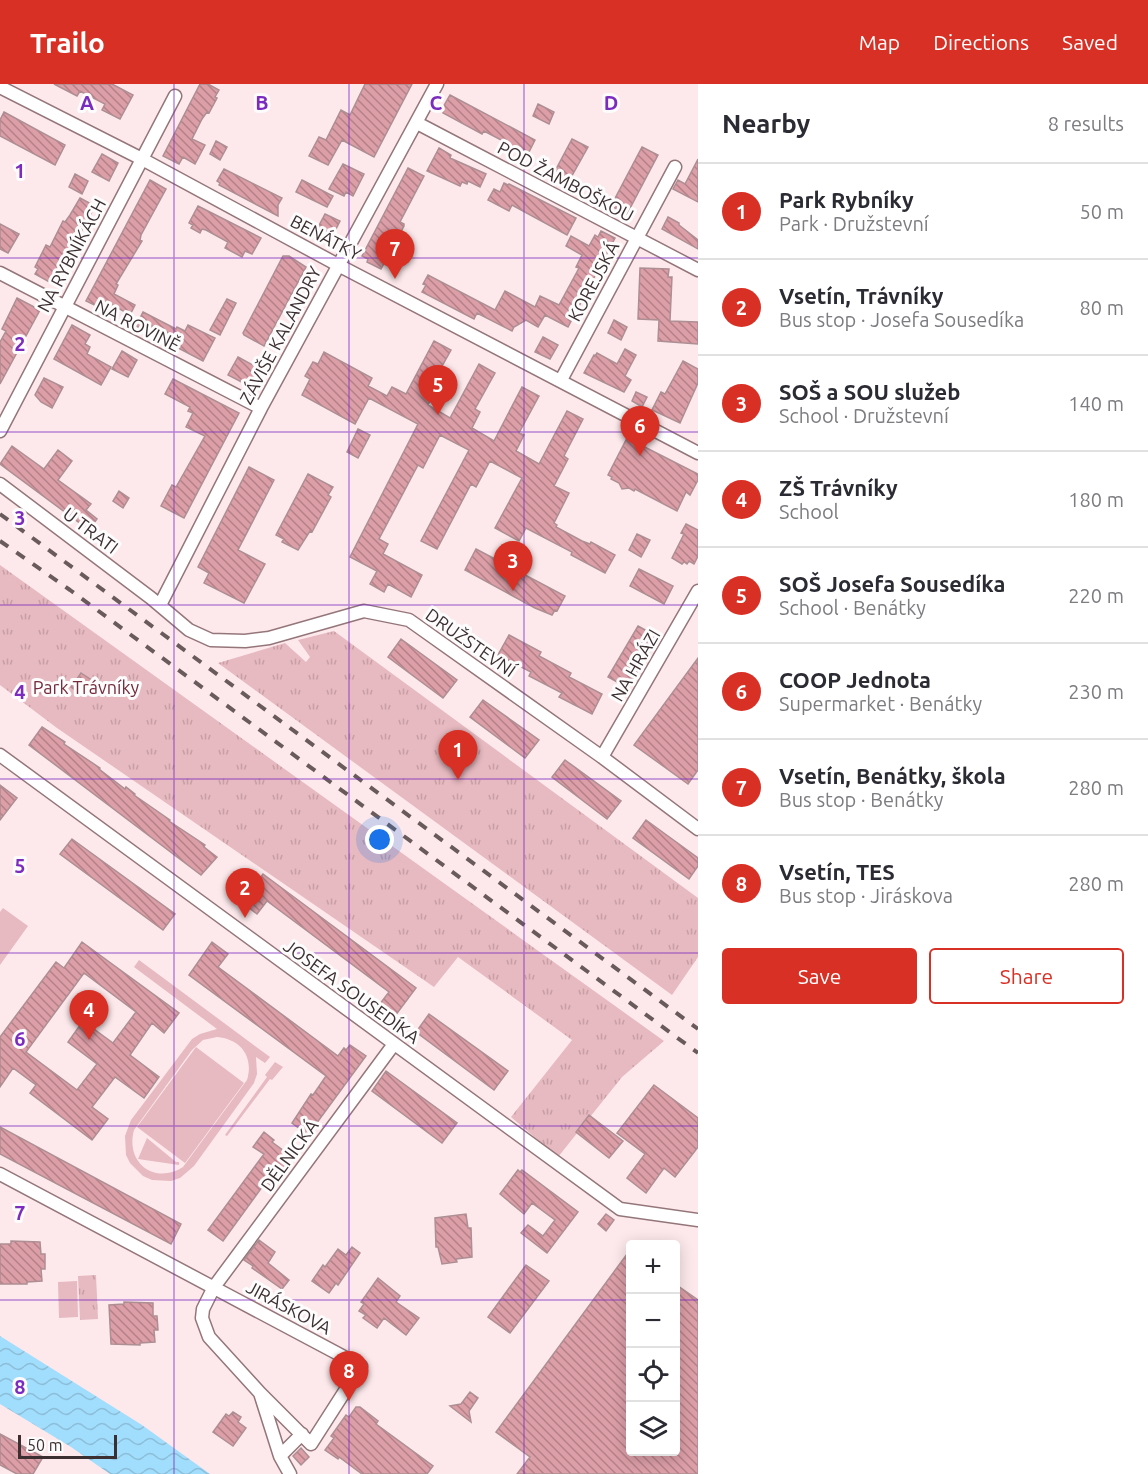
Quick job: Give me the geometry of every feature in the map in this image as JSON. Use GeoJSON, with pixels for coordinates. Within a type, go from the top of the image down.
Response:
{"type":"FeatureCollection","features":[{"type":"Feature","properties":{"kind":"street","name":"ZÁVIŠE KALANDRY"},"geometry":{"type":"LineString","coordinates":[[160,605],[261,408],[437,84]]}},
{"type":"Feature","properties":{"kind":"street","name":"BENÁTKY"},"geometry":{"type":"LineString","coordinates":[[0,87],[142,159],[338,265],[698,453]]}},
{"type":"Feature","properties":{"kind":"street","name":"NA RYBNÍKÁCH"},"geometry":{"type":"LineString","coordinates":[[0,431],[175,96]]}},
{"type":"Feature","properties":{"kind":"street","name":"POD ŽAMBOŠKOU"},"geometry":{"type":"LineString","coordinates":[[417,123],[698,270]]}},
{"type":"Feature","properties":{"kind":"street","name":"KOREJSKÁ"},"geometry":{"type":"LineString","coordinates":[[561,380],[675,167]]}},
{"type":"Feature","properties":{"kind":"street","name":"NA ROVINĚ"},"geometry":{"type":"LineString","coordinates":[[0,273],[261,408]]}},
{"type":"Feature","properties":{"kind":"street","name":"U TRATI"},"geometry":{"type":"LineString","coordinates":[[0,484],[160,605]]}},
{"type":"Feature","properties":{"kind":"street","name":"NA HRÁZI"},"geometry":{"type":"LineString","coordinates":[[602,757],[698,591]]}},
{"type":"Feature","properties":{"kind":"street","name":"DRUŽSTEVNÍ"},"geometry":{"type":"LineString","coordinates":[[160,605],[189,630],[217,641],[268,638],[364,611],[409,620],[602,757],[698,829]]}},
{"type":"Feature","properties":{"kind":"street","name":"JOSEFA SOUSEDÍKA"},"geometry":{"type":"LineString","coordinates":[[0,755],[620,1209],[698,1221]]}},
{"type":"Feature","properties":{"kind":"street","name":"DĚLNICKÁ"},"geometry":{"type":"LineString","coordinates":[[214,1287],[393,1044]]}},
{"type":"Feature","properties":{"kind":"street","name":"JIRÁSKOVA"},"geometry":{"type":"LineString","coordinates":[[0,1174],[361,1366],[311,1444],[302,1434]]}},
{"type":"Feature","properties":{"kind":"street"},"geometry":{"type":"LineString","coordinates":[[214,1287],[203,1309],[202,1318],[209,1337],[260,1393],[302,1434],[280,1456]]}},
{"type":"Feature","properties":{"kind":"street"},"geometry":{"type":"LineString","coordinates":[[260,1393],[280,1456],[290,1474]]}},
{"type":"Feature","properties":{"kind":"green space","name":"Park Trávníky"},"geometry":{"type":"Polygon","coordinates":[[[0,565],[664,1041],[622,1077],[558,1157],[511,1117],[572,1040],[458,957],[434,987],[57,728],[0,685],[0,565]]]}},
{"type":"Feature","properties":{"kind":"green space"},"geometry":{"type":"Polygon","coordinates":[[[334,631],[698,898],[698,957],[672,995],[218,663],[285,643],[306,662],[310,657],[298,640],[334,631]]]}},
{"type":"Feature","properties":{"kind":"green space"},"geometry":{"type":"Polygon","coordinates":[[[3,908],[28,926],[0,965],[0,912],[3,908]]]}},
{"type":"Feature","properties":{"kind":"green space"},"geometry":{"type":"Polygon","coordinates":[[[139,960],[270,1057],[265,1063],[256,1057],[257,1074],[254,1083],[194,1166],[180,1178],[171,1181],[152,1180],[143,1176],[130,1163],[126,1155],[125,1136],[131,1120],[192,1039],[217,1029],[134,967],[139,960]],[[225,1038],[203,1040],[192,1050],[134,1130],[132,1142],[134,1152],[138,1161],[145,1168],[162,1173],[183,1167],[247,1080],[249,1064],[244,1051],[239,1045],[225,1038]]]}},
{"type":"Feature","properties":{"kind":"green space"},"geometry":{"type":"Polygon","coordinates":[[[196,1047],[244,1083],[185,1163],[137,1127],[196,1047]]]}},
{"type":"Feature","properties":{"kind":"green space"},"geometry":{"type":"Polygon","coordinates":[[[275,1062],[283,1067],[272,1080],[270,1079],[227,1136],[225,1135],[267,1077],[265,1075],[275,1062]]]}},
{"type":"Feature","properties":{"kind":"green space"},"geometry":{"type":"Polygon","coordinates":[[[147,1138],[179,1162],[179,1165],[138,1159],[147,1138]]]}},
{"type":"Feature","properties":{"kind":"green space"},"geometry":{"type":"Polygon","coordinates":[[[96,1275],[98,1319],[80,1320],[78,1276],[96,1275]]]}},
{"type":"Feature","properties":{"kind":"green space"},"geometry":{"type":"Polygon","coordinates":[[[77,1281],[78,1317],[59,1318],[58,1282],[77,1281]]]}},
{"type":"Feature","properties":{"kind":"water"},"geometry":{"type":"Polygon","coordinates":[[[0,1336],[142,1425],[210,1474],[110,1474],[71,1447],[0,1404],[0,1336]]]}},
{"type":"Feature","properties":{"kind":"building"},"geometry":{"type":"Polygon","coordinates":[[[54,84],[112,84],[133,95],[120,119],[102,110],[105,104],[80,91],[77,96],[54,84]]]}},
{"type":"Feature","properties":{"kind":"building"},"geometry":{"type":"Polygon","coordinates":[[[200,84],[208,84],[219,90],[209,113],[207,112],[202,119],[192,139],[205,145],[195,164],[183,157],[179,164],[163,156],[200,84]]]}},
{"type":"Feature","properties":{"kind":"building"},"geometry":{"type":"Polygon","coordinates":[[[365,84],[412,84],[374,157],[342,140],[328,165],[309,156],[319,137],[326,140],[341,110],[350,115],[365,84]]]}},
{"type":"Feature","properties":{"kind":"building"},"geometry":{"type":"Polygon","coordinates":[[[450,95],[535,140],[528,154],[484,131],[482,134],[443,113],[442,109],[450,95]]]}},
{"type":"Feature","properties":{"kind":"building"},"geometry":{"type":"Polygon","coordinates":[[[538,104],[554,112],[549,124],[533,116],[538,104]]]}},
{"type":"Feature","properties":{"kind":"building"},"geometry":{"type":"Polygon","coordinates":[[[4,112],[65,145],[55,165],[0,136],[0,120],[4,112]]]}},
{"type":"Feature","properties":{"kind":"building"},"geometry":{"type":"Polygon","coordinates":[[[572,139],[588,147],[569,181],[554,173],[572,139]]]}},
{"type":"Feature","properties":{"kind":"building"},"geometry":{"type":"Polygon","coordinates":[[[216,141],[227,147],[220,160],[210,154],[216,141]]]}},
{"type":"Feature","properties":{"kind":"building"},"geometry":{"type":"Polygon","coordinates":[[[642,147],[658,155],[627,214],[611,206],[642,147]]]}},
{"type":"Feature","properties":{"kind":"building"},"geometry":{"type":"Polygon","coordinates":[[[439,148],[451,155],[450,158],[486,174],[480,187],[468,181],[467,184],[462,182],[460,186],[427,171],[439,148]]]}},
{"type":"Feature","properties":{"kind":"building"},"geometry":{"type":"Polygon","coordinates":[[[102,154],[118,163],[109,181],[92,172],[102,154]]]}},
{"type":"Feature","properties":{"kind":"building"},"geometry":{"type":"Polygon","coordinates":[[[698,159],[698,202],[673,189],[678,180],[685,184],[698,159]]]}},
{"type":"Feature","properties":{"kind":"building"},"geometry":{"type":"Polygon","coordinates":[[[343,164],[364,174],[353,196],[346,192],[344,196],[329,189],[343,164]]]}},
{"type":"Feature","properties":{"kind":"building"},"geometry":{"type":"Polygon","coordinates":[[[408,168],[424,176],[400,222],[404,226],[381,269],[367,262],[368,259],[362,256],[408,168]]]}},
{"type":"Feature","properties":{"kind":"building"},"geometry":{"type":"Polygon","coordinates":[[[224,169],[282,198],[278,205],[278,216],[219,185],[217,181],[224,169]]]}},
{"type":"Feature","properties":{"kind":"building"},"geometry":{"type":"Polygon","coordinates":[[[75,174],[88,181],[82,194],[69,187],[75,174]]]}},
{"type":"Feature","properties":{"kind":"building"},"geometry":{"type":"Polygon","coordinates":[[[150,180],[166,189],[141,235],[140,240],[142,241],[116,284],[118,285],[114,294],[135,305],[130,315],[113,305],[109,312],[86,301],[150,180]]]}},
{"type":"Feature","properties":{"kind":"building"},"geometry":{"type":"Polygon","coordinates":[[[302,180],[333,196],[327,207],[296,192],[302,180]]]}},
{"type":"Feature","properties":{"kind":"building"},"geometry":{"type":"Polygon","coordinates":[[[504,183],[576,218],[567,235],[512,205],[509,211],[488,200],[494,189],[500,192],[504,183]]]}},
{"type":"Feature","properties":{"kind":"building"},"geometry":{"type":"Polygon","coordinates":[[[80,198],[95,206],[53,284],[35,274],[38,269],[35,267],[46,245],[50,247],[63,221],[65,222],[80,198]]]}},
{"type":"Feature","properties":{"kind":"building"},"geometry":{"type":"Polygon","coordinates":[[[198,206],[261,238],[252,254],[245,251],[242,257],[225,248],[228,242],[206,230],[202,229],[200,233],[191,228],[193,225],[189,223],[198,206]]]}},
{"type":"Feature","properties":{"kind":"building"},"geometry":{"type":"Polygon","coordinates":[[[325,214],[340,221],[329,243],[314,235],[325,214]]]}},
{"type":"Feature","properties":{"kind":"building"},"geometry":{"type":"Polygon","coordinates":[[[668,217],[679,223],[698,240],[698,249],[662,229],[668,217]]]}},
{"type":"Feature","properties":{"kind":"building"},"geometry":{"type":"Polygon","coordinates":[[[0,224],[19,234],[8,253],[0,249],[0,224]]]}},
{"type":"Feature","properties":{"kind":"building"},"geometry":{"type":"Polygon","coordinates":[[[601,231],[615,238],[568,327],[545,315],[538,327],[526,320],[514,327],[512,331],[477,313],[474,319],[422,292],[428,275],[495,310],[505,291],[535,307],[540,296],[559,305],[579,268],[576,267],[582,255],[566,246],[571,236],[589,246],[595,235],[598,237],[601,231]]]}},
{"type":"Feature","properties":{"kind":"building"},"geometry":{"type":"Polygon","coordinates":[[[283,256],[289,256],[306,267],[264,346],[243,333],[283,256]]]}},
{"type":"Feature","properties":{"kind":"building"},"geometry":{"type":"Polygon","coordinates":[[[640,268],[669,269],[668,277],[672,277],[670,321],[698,322],[698,344],[658,341],[659,320],[638,319],[640,268]]]}},
{"type":"Feature","properties":{"kind":"building"},"geometry":{"type":"Polygon","coordinates":[[[17,298],[40,310],[0,384],[0,342],[6,331],[2,329],[17,298]]]}},
{"type":"Feature","properties":{"kind":"building"},"geometry":{"type":"Polygon","coordinates":[[[227,299],[236,303],[220,335],[210,330],[227,299]]]}},
{"type":"Feature","properties":{"kind":"building"},"geometry":{"type":"Polygon","coordinates":[[[143,312],[176,329],[177,327],[185,331],[188,325],[215,338],[203,361],[136,326],[143,312]]]}},
{"type":"Feature","properties":{"kind":"building"},"geometry":{"type":"Polygon","coordinates":[[[614,320],[627,327],[621,340],[608,333],[614,320]]]}},
{"type":"Feature","properties":{"kind":"building"},"geometry":{"type":"Polygon","coordinates":[[[72,325],[90,335],[85,344],[90,347],[87,354],[111,367],[101,385],[54,359],[72,325]]]}},
{"type":"Feature","properties":{"kind":"building"},"geometry":{"type":"Polygon","coordinates":[[[543,337],[558,345],[550,359],[535,352],[543,337]]]}},
{"type":"Feature","properties":{"kind":"building"},"geometry":{"type":"Polygon","coordinates":[[[434,341],[451,350],[431,386],[436,389],[428,405],[450,418],[479,364],[495,373],[475,409],[480,412],[472,428],[494,441],[522,387],[539,396],[519,433],[524,435],[516,451],[539,464],[567,411],[583,419],[564,456],[568,459],[554,486],[569,493],[554,523],[556,527],[582,541],[590,544],[591,542],[615,555],[605,573],[571,555],[572,552],[526,528],[519,541],[495,528],[522,478],[490,461],[476,487],[471,484],[437,549],[421,541],[469,450],[440,435],[423,468],[418,465],[379,539],[388,544],[383,554],[422,575],[411,597],[388,584],[384,592],[370,584],[377,571],[350,557],[418,424],[369,398],[355,424],[302,395],[310,379],[305,376],[313,362],[318,364],[324,352],[372,378],[368,386],[387,396],[392,387],[406,394],[434,341]]]}},
{"type":"Feature","properties":{"kind":"building"},"geometry":{"type":"Polygon","coordinates":[[[625,349],[636,355],[625,376],[631,380],[624,392],[584,373],[597,353],[617,364],[625,349]]]}},
{"type":"Feature","properties":{"kind":"building"},"geometry":{"type":"Polygon","coordinates":[[[122,351],[137,360],[128,377],[112,369],[122,351]]]}},
{"type":"Feature","properties":{"kind":"building"},"geometry":{"type":"Polygon","coordinates":[[[238,357],[262,370],[253,388],[228,375],[238,357]]]}},
{"type":"Feature","properties":{"kind":"building"},"geometry":{"type":"Polygon","coordinates":[[[683,361],[698,369],[698,383],[680,423],[652,410],[661,392],[665,394],[683,361]]]}},
{"type":"Feature","properties":{"kind":"building"},"geometry":{"type":"Polygon","coordinates":[[[44,378],[63,387],[52,408],[41,402],[35,395],[44,378]]]}},
{"type":"Feature","properties":{"kind":"building"},"geometry":{"type":"Polygon","coordinates":[[[173,379],[239,413],[184,518],[161,506],[172,485],[176,487],[205,436],[186,427],[193,413],[188,411],[190,407],[165,394],[173,379]]]}},
{"type":"Feature","properties":{"kind":"building"},"geometry":{"type":"Polygon","coordinates":[[[636,392],[647,397],[642,407],[632,401],[636,392]]]}},
{"type":"Feature","properties":{"kind":"building"},"geometry":{"type":"Polygon","coordinates":[[[358,429],[370,435],[358,458],[347,452],[358,429]]]}},
{"type":"Feature","properties":{"kind":"building"},"geometry":{"type":"Polygon","coordinates":[[[627,438],[698,474],[698,480],[690,495],[686,492],[677,511],[635,489],[634,491],[629,488],[622,489],[619,483],[608,475],[627,438]]]}},
{"type":"Feature","properties":{"kind":"building"},"geometry":{"type":"Polygon","coordinates":[[[12,446],[44,469],[58,450],[72,461],[58,480],[91,504],[86,510],[97,519],[89,530],[0,464],[12,446]]]}},
{"type":"Feature","properties":{"kind":"building"},"geometry":{"type":"Polygon","coordinates":[[[249,467],[274,480],[238,550],[265,564],[244,603],[204,583],[209,573],[198,567],[249,467]]]}},
{"type":"Feature","properties":{"kind":"building"},"geometry":{"type":"Polygon","coordinates":[[[308,474],[333,487],[328,495],[331,497],[312,532],[310,531],[298,550],[282,542],[284,539],[276,535],[308,474]]]}},
{"type":"Feature","properties":{"kind":"building"},"geometry":{"type":"Polygon","coordinates":[[[119,491],[129,498],[123,508],[113,501],[119,491]]]}},
{"type":"Feature","properties":{"kind":"building"},"geometry":{"type":"Polygon","coordinates":[[[686,524],[698,530],[698,556],[694,564],[689,561],[687,564],[684,562],[682,564],[672,558],[684,534],[681,533],[686,524]]]}},
{"type":"Feature","properties":{"kind":"building"},"geometry":{"type":"Polygon","coordinates":[[[637,534],[650,540],[641,557],[629,550],[637,534]]]}},
{"type":"Feature","properties":{"kind":"building"},"geometry":{"type":"Polygon","coordinates":[[[476,549],[565,596],[557,611],[555,610],[552,615],[535,608],[465,570],[476,549]]]}},
{"type":"Feature","properties":{"kind":"building"},"geometry":{"type":"Polygon","coordinates":[[[639,569],[673,586],[664,604],[630,586],[639,569]]]}},
{"type":"Feature","properties":{"kind":"building"},"geometry":{"type":"Polygon","coordinates":[[[638,626],[658,637],[628,688],[608,677],[638,626]]]}},
{"type":"Feature","properties":{"kind":"building"},"geometry":{"type":"Polygon","coordinates":[[[509,635],[541,652],[539,656],[571,673],[569,677],[602,694],[592,714],[559,697],[562,693],[529,676],[531,672],[498,655],[509,635]]]}},
{"type":"Feature","properties":{"kind":"building"},"geometry":{"type":"Polygon","coordinates":[[[401,639],[457,680],[443,698],[388,657],[401,639]]]}},
{"type":"Feature","properties":{"kind":"building"},"geometry":{"type":"Polygon","coordinates":[[[698,658],[698,770],[688,784],[634,745],[698,658]]]}},
{"type":"Feature","properties":{"kind":"building"},"geometry":{"type":"Polygon","coordinates":[[[81,673],[93,681],[83,696],[71,687],[81,673]]]}},
{"type":"Feature","properties":{"kind":"building"},"geometry":{"type":"Polygon","coordinates":[[[483,700],[539,740],[525,758],[470,717],[483,700]]]}},
{"type":"Feature","properties":{"kind":"building"},"geometry":{"type":"Polygon","coordinates":[[[42,727],[205,845],[204,847],[217,857],[201,875],[29,745],[42,727]]]}},
{"type":"Feature","properties":{"kind":"building"},"geometry":{"type":"Polygon","coordinates":[[[565,760],[621,801],[607,819],[552,777],[565,760]]]}},
{"type":"Feature","properties":{"kind":"building"},"geometry":{"type":"Polygon","coordinates":[[[0,785],[17,798],[0,820],[0,785]]]}},
{"type":"Feature","properties":{"kind":"building"},"geometry":{"type":"Polygon","coordinates":[[[646,820],[698,858],[698,866],[689,879],[633,838],[646,820]]]}},
{"type":"Feature","properties":{"kind":"building"},"geometry":{"type":"Polygon","coordinates":[[[72,839],[175,914],[163,930],[60,854],[72,839]]]}},
{"type":"Feature","properties":{"kind":"building"},"geometry":{"type":"Polygon","coordinates":[[[263,874],[416,988],[395,1016],[379,1005],[389,992],[267,901],[257,914],[242,902],[263,874]]]}},
{"type":"Feature","properties":{"kind":"building"},"geometry":{"type":"Polygon","coordinates":[[[82,942],[179,1013],[164,1033],[152,1023],[130,1055],[159,1077],[144,1098],[115,1077],[92,1107],[108,1119],[92,1140],[30,1093],[36,1085],[13,1068],[0,1087],[0,1037],[56,962],[64,968],[82,942]],[[84,973],[26,1052],[77,1090],[97,1064],[68,1042],[83,1021],[113,1043],[136,1012],[84,973]]]}},
{"type":"Feature","properties":{"kind":"building"},"geometry":{"type":"Polygon","coordinates":[[[212,942],[228,954],[218,967],[338,1056],[344,1048],[346,1050],[350,1045],[366,1056],[308,1135],[292,1123],[326,1076],[189,975],[212,942]]]}},
{"type":"Feature","properties":{"kind":"building"},"geometry":{"type":"Polygon","coordinates":[[[429,1014],[508,1071],[494,1090],[416,1032],[429,1014]]]}},
{"type":"Feature","properties":{"kind":"building"},"geometry":{"type":"Polygon","coordinates":[[[386,1071],[457,1123],[442,1143],[372,1091],[386,1071]]]}},
{"type":"Feature","properties":{"kind":"building"},"geometry":{"type":"Polygon","coordinates":[[[654,1085],[698,1118],[698,1147],[675,1177],[664,1168],[646,1193],[627,1178],[645,1154],[617,1133],[654,1085]]]}},
{"type":"Feature","properties":{"kind":"building"},"geometry":{"type":"Polygon","coordinates":[[[589,1115],[623,1141],[609,1158],[576,1132],[589,1115]]]}},
{"type":"Feature","properties":{"kind":"building"},"geometry":{"type":"Polygon","coordinates":[[[0,1127],[181,1224],[171,1244],[0,1154],[0,1127]]]}},
{"type":"Feature","properties":{"kind":"building"},"geometry":{"type":"Polygon","coordinates":[[[264,1132],[274,1140],[272,1142],[292,1157],[270,1187],[265,1183],[223,1241],[208,1230],[264,1154],[253,1147],[264,1132]]]}},
{"type":"Feature","properties":{"kind":"building"},"geometry":{"type":"Polygon","coordinates":[[[518,1170],[520,1172],[522,1170],[578,1212],[547,1253],[521,1233],[528,1225],[543,1236],[555,1220],[532,1203],[524,1214],[500,1194],[518,1170]]]}},
{"type":"Feature","properties":{"kind":"building"},"geometry":{"type":"Polygon","coordinates":[[[466,1214],[468,1228],[471,1228],[472,1257],[442,1264],[438,1247],[436,1247],[435,1218],[466,1214]]]}},
{"type":"Feature","properties":{"kind":"building"},"geometry":{"type":"Polygon","coordinates":[[[606,1214],[614,1220],[606,1231],[598,1224],[606,1214]]]}},
{"type":"Feature","properties":{"kind":"building"},"geometry":{"type":"Polygon","coordinates":[[[259,1240],[275,1252],[268,1263],[289,1280],[282,1289],[244,1260],[259,1240]]]}},
{"type":"Feature","properties":{"kind":"building"},"geometry":{"type":"Polygon","coordinates":[[[11,1241],[40,1242],[41,1254],[45,1254],[45,1269],[41,1269],[42,1281],[27,1282],[27,1284],[0,1284],[0,1244],[11,1244],[11,1241]]]}},
{"type":"Feature","properties":{"kind":"building"},"geometry":{"type":"Polygon","coordinates":[[[352,1247],[360,1253],[338,1285],[336,1283],[329,1293],[312,1281],[338,1249],[346,1255],[352,1247]]]}},
{"type":"Feature","properties":{"kind":"building"},"geometry":{"type":"Polygon","coordinates":[[[626,1255],[626,1456],[680,1456],[680,1287],[698,1300],[698,1474],[517,1474],[530,1457],[496,1432],[626,1255]]]}},
{"type":"Feature","properties":{"kind":"building"},"geometry":{"type":"Polygon","coordinates":[[[526,1265],[549,1281],[510,1333],[488,1317],[526,1265]]]}},
{"type":"Feature","properties":{"kind":"building"},"geometry":{"type":"Polygon","coordinates":[[[378,1278],[400,1296],[396,1302],[419,1318],[406,1335],[384,1318],[377,1328],[363,1318],[366,1315],[359,1311],[364,1304],[361,1302],[378,1278]]]}},
{"type":"Feature","properties":{"kind":"building"},"geometry":{"type":"Polygon","coordinates":[[[124,1302],[153,1303],[153,1316],[157,1316],[158,1330],[154,1330],[155,1342],[140,1343],[140,1345],[111,1344],[109,1305],[124,1304],[124,1302]]]}},
{"type":"Feature","properties":{"kind":"building"},"geometry":{"type":"Polygon","coordinates":[[[470,1392],[478,1398],[469,1411],[471,1422],[450,1406],[461,1404],[470,1392]]]}},
{"type":"Feature","properties":{"kind":"building"},"geometry":{"type":"Polygon","coordinates":[[[356,1407],[360,1407],[378,1421],[376,1424],[433,1466],[427,1474],[362,1474],[325,1450],[334,1438],[331,1436],[346,1415],[349,1417],[356,1407]]]}},
{"type":"Feature","properties":{"kind":"building"},"geometry":{"type":"Polygon","coordinates":[[[233,1412],[241,1417],[238,1422],[246,1428],[233,1446],[213,1432],[226,1414],[229,1416],[233,1412]]]}},
{"type":"Feature","properties":{"kind":"building"},"geometry":{"type":"Polygon","coordinates":[[[0,1434],[43,1457],[33,1474],[17,1474],[0,1465],[0,1434]]]}},
{"type":"Feature","properties":{"kind":"building"},"geometry":{"type":"Polygon","coordinates":[[[301,1448],[309,1457],[301,1465],[293,1456],[301,1448]]]}},
{"type":"Feature","properties":{"kind":"railway"},"geometry":{"type":"LineString","coordinates":[[0,514],[698,1029]]}},
{"type":"Feature","properties":{"kind":"railway"},"geometry":{"type":"LineString","coordinates":[[0,541],[70,590],[698,1053]]}},
{"type":"Feature","properties":{"kind":"place","name":"Vsetín, Benátky, škola"},"geometry":{"type":"Point","coordinates":[395,279]}},
{"type":"Feature","properties":{"kind":"place","name":"SOŠ Josefa Sousedíka"},"geometry":{"type":"Point","coordinates":[438,415]}},
{"type":"Feature","properties":{"kind":"place","name":"COOP Jednota"},"geometry":{"type":"Point","coordinates":[640,456]}},
{"type":"Feature","properties":{"kind":"place","name":"SOŠ a SOU služeb"},"geometry":{"type":"Point","coordinates":[513,591]}},
{"type":"Feature","properties":{"kind":"place","name":"Park Rybníky"},"geometry":{"type":"Point","coordinates":[458,780]}},
{"type":"Feature","properties":{"kind":"place","name":"Vsetín, Trávníky"},"geometry":{"type":"Point","coordinates":[245,918]}},
{"type":"Feature","properties":{"kind":"place","name":"ZŠ Trávníky"},"geometry":{"type":"Point","coordinates":[89,1040]}},
{"type":"Feature","properties":{"kind":"place","name":"Vsetín, TES"},"geometry":{"type":"Point","coordinates":[349,1401]}}]}
